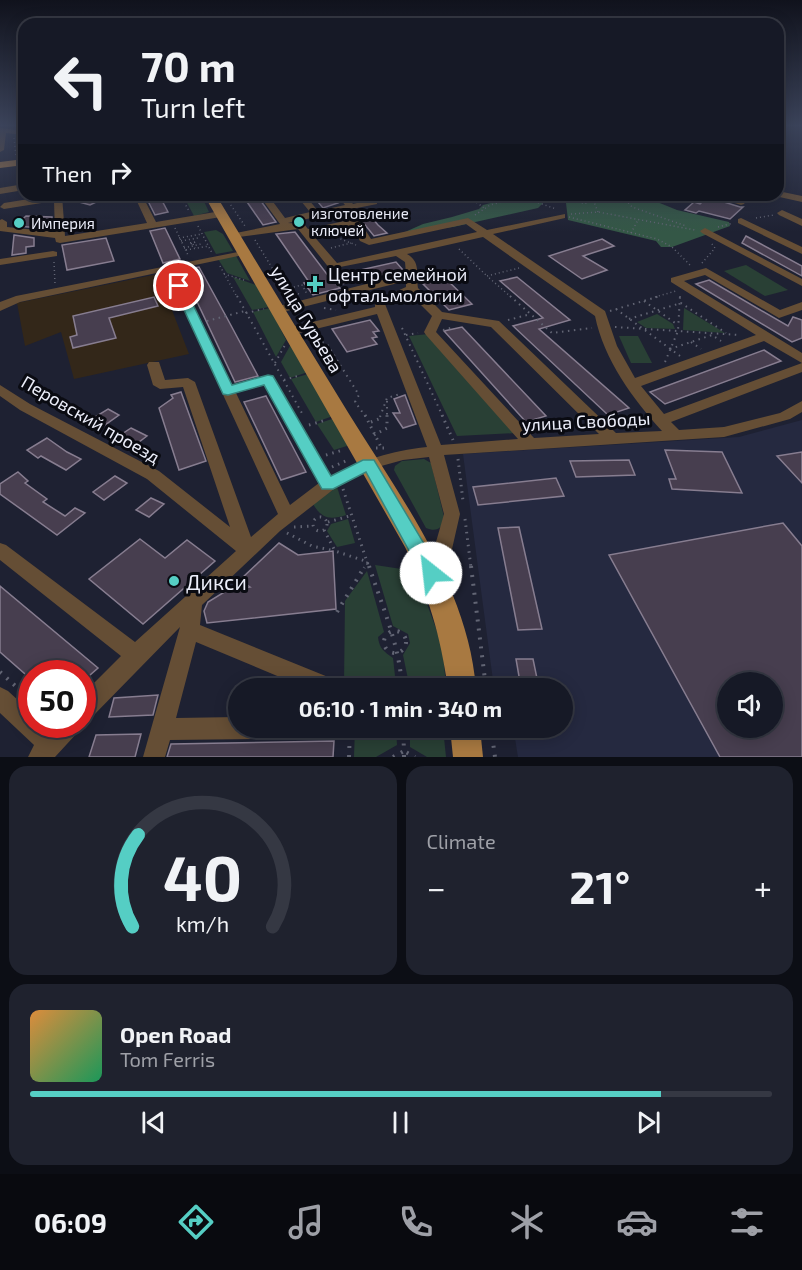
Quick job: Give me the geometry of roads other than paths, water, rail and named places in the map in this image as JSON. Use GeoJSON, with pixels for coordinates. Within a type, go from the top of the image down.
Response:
{"type":"FeatureCollection","features":[{"type":"Feature","properties":{"kind":"main road"},"geometry":{"type":"LineString","coordinates":[[0,165],[18,161]]}},
{"type":"Feature","properties":{"kind":"main road","name":"улица Гурьева"},"geometry":{"type":"LineString","coordinates":[[213,201],[279,309],[362,459],[431,573],[454,639],[461,678]]}},
{"type":"Feature","properties":{"kind":"main road"},"geometry":{"type":"LineString","coordinates":[[466,738],[468,757]]}},
{"type":"Feature","properties":{"kind":"street"},"geometry":{"type":"LineString","coordinates":[[0,191],[18,188]]}},
{"type":"Feature","properties":{"kind":"street"},"geometry":{"type":"LineString","coordinates":[[784,195],[802,199]]}},
{"type":"Feature","properties":{"kind":"street"},"geometry":{"type":"LineString","coordinates":[[30,201],[2,206],[2,229],[60,237],[60,240],[221,214]]}},
{"type":"Feature","properties":{"kind":"street"},"geometry":{"type":"LineString","coordinates":[[58,201],[60,237]]}},
{"type":"Feature","properties":{"kind":"street"},"geometry":{"type":"LineString","coordinates":[[141,201],[152,224]]}},
{"type":"Feature","properties":{"kind":"street"},"geometry":{"type":"LineString","coordinates":[[268,201],[284,223],[312,231],[356,222]]}},
{"type":"Feature","properties":{"kind":"street"},"geometry":{"type":"LineString","coordinates":[[305,201],[316,214]]}},
{"type":"Feature","properties":{"kind":"street"},"geometry":{"type":"LineString","coordinates":[[345,201],[366,240],[371,242],[468,221],[485,233],[602,320],[632,384],[660,420],[676,436]]}},
{"type":"Feature","properties":{"kind":"street"},"geometry":{"type":"LineString","coordinates":[[234,236],[374,201]]}},
{"type":"Feature","properties":{"kind":"street"},"geometry":{"type":"LineString","coordinates":[[312,231],[320,250],[334,267],[485,233],[561,213]]}},
{"type":"Feature","properties":{"kind":"street"},"geometry":{"type":"LineString","coordinates":[[782,213],[802,223]]}},
{"type":"Feature","properties":{"kind":"street"},"geometry":{"type":"LineString","coordinates":[[741,221],[802,251]]}},
{"type":"Feature","properties":{"kind":"street"},"geometry":{"type":"LineString","coordinates":[[699,230],[802,283]]}},
{"type":"Feature","properties":{"kind":"street"},"geometry":{"type":"LineString","coordinates":[[0,307],[16,299],[55,293],[244,252]]}},
{"type":"Feature","properties":{"kind":"street"},"geometry":{"type":"LineString","coordinates":[[397,253],[410,260],[413,271],[411,282],[379,303],[399,332],[452,514],[443,549],[431,573]]}},
{"type":"Feature","properties":{"kind":"street"},"geometry":{"type":"LineString","coordinates":[[0,262],[53,254]]}},
{"type":"Feature","properties":{"kind":"street"},"geometry":{"type":"LineString","coordinates":[[170,268],[228,391],[281,521]]}},
{"type":"Feature","properties":{"kind":"street"},"geometry":{"type":"LineString","coordinates":[[802,306],[780,314],[706,271],[675,280],[802,358]]}},
{"type":"Feature","properties":{"kind":"street"},"geometry":{"type":"LineString","coordinates":[[279,309],[411,282]]}},
{"type":"Feature","properties":{"kind":"street"},"geometry":{"type":"LineString","coordinates":[[411,282],[438,315],[495,324],[614,440]]}},
{"type":"Feature","properties":{"kind":"street"},"geometry":{"type":"LineString","coordinates":[[292,332],[382,309]]}},
{"type":"Feature","properties":{"kind":"street"},"geometry":{"type":"LineString","coordinates":[[438,315],[430,332],[531,444]]}},
{"type":"Feature","properties":{"kind":"street"},"geometry":{"type":"LineString","coordinates":[[632,384],[686,360],[766,336]]}},
{"type":"Feature","properties":{"kind":"street"},"geometry":{"type":"LineString","coordinates":[[154,365],[160,385],[188,382],[246,550]]}},
{"type":"Feature","properties":{"kind":"street"},"geometry":{"type":"LineString","coordinates":[[660,420],[802,367]]}},
{"type":"Feature","properties":{"kind":"street"},"geometry":{"type":"LineString","coordinates":[[228,391],[268,379],[333,476]]}},
{"type":"Feature","properties":{"kind":"street","name":"Перовский проезд"},"geometry":{"type":"LineString","coordinates":[[0,389],[25,407],[153,475],[246,550]]}},
{"type":"Feature","properties":{"kind":"street","name":"улица Свободы"},"geometry":{"type":"LineString","coordinates":[[96,696],[246,550],[333,476],[362,459],[435,451],[724,432],[785,416],[802,406]]}},
{"type":"Feature","properties":{"kind":"street"},"geometry":{"type":"LineString","coordinates":[[0,550],[136,655]]}},
{"type":"Feature","properties":{"kind":"street"},"geometry":{"type":"LineString","coordinates":[[154,757],[189,630],[193,602]]}},
{"type":"Feature","properties":{"kind":"street"},"geometry":{"type":"LineString","coordinates":[[189,630],[306,678]]}},
{"type":"Feature","properties":{"kind":"street"},"geometry":{"type":"LineString","coordinates":[[0,698],[45,751],[57,738]]}},
{"type":"Feature","properties":{"kind":"street"},"geometry":{"type":"LineString","coordinates":[[161,729],[228,728]]}},
{"type":"Feature","properties":{"kind":"place","name":"изготовление ключей"},"geometry":{"type":"Point","coordinates":[299,222]}},
{"type":"Feature","properties":{"kind":"place","name":"Империя"},"geometry":{"type":"Point","coordinates":[19,223]}},
{"type":"Feature","properties":{"kind":"place","name":"Центр семейной офтальмологии"},"geometry":{"type":"Point","coordinates":[315,284]}},
{"type":"Feature","properties":{"kind":"place","name":"Дикси"},"geometry":{"type":"Point","coordinates":[174,581]}}]}
